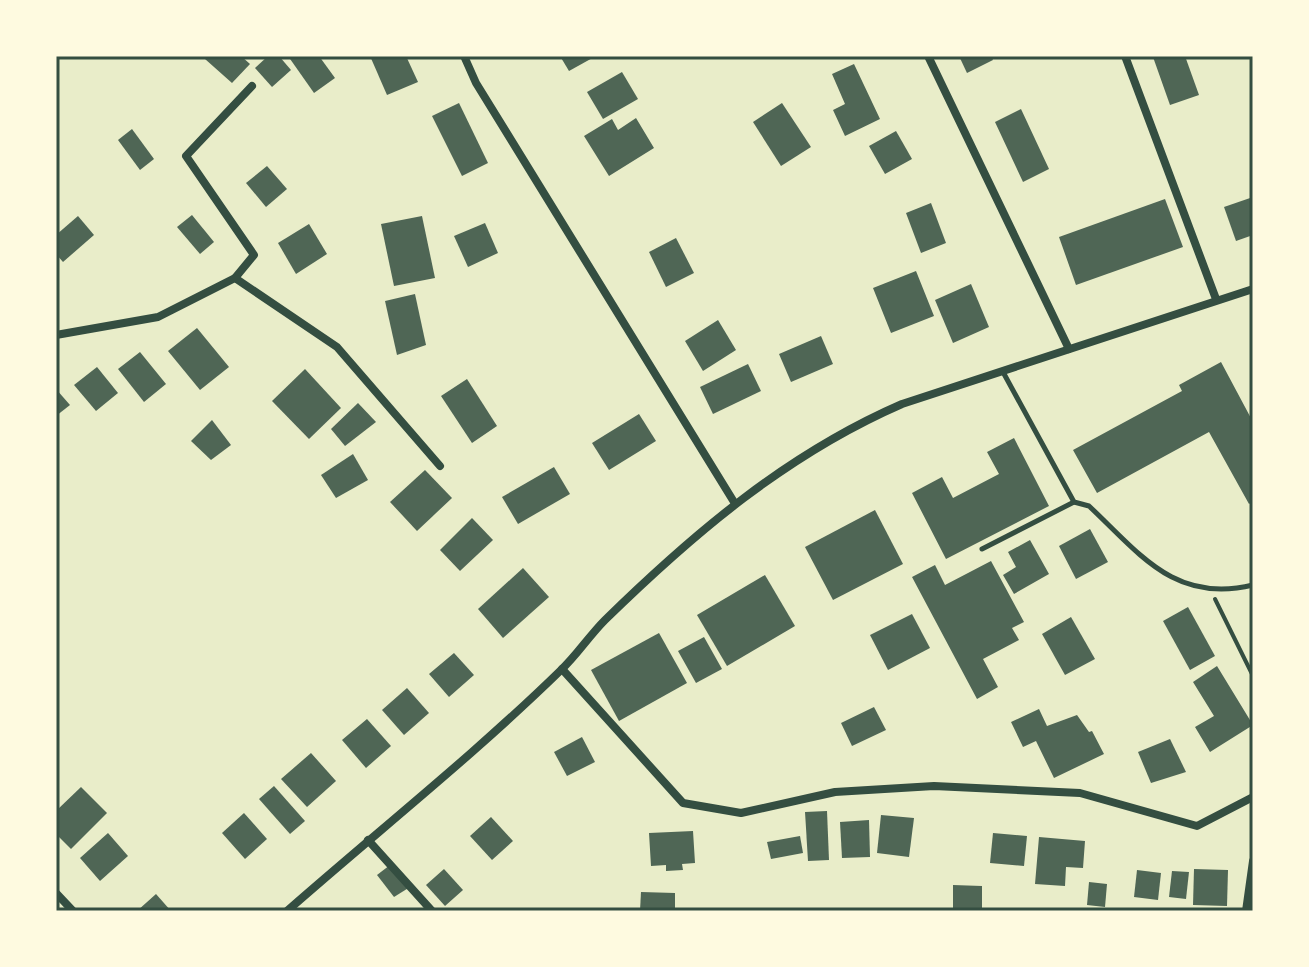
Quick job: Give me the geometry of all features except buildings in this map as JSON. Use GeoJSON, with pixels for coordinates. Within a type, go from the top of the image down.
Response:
{"type":"FeatureCollection","features":[{"type":"Feature","properties":{"kind":"street"},"geometry":{"type":"LineString","coordinates":[[476,56],[465,58],[476,83],[734,502]]}},
{"type":"Feature","properties":{"kind":"street"},"geometry":{"type":"LineString","coordinates":[[928,56],[1069,349]]}},
{"type":"Feature","properties":{"kind":"street"},"geometry":{"type":"LineString","coordinates":[[1125,56],[1216,299]]}},
{"type":"Feature","properties":{"kind":"street"},"geometry":{"type":"LineString","coordinates":[[56,335],[158,317],[235,278],[254,255],[186,156],[252,86]]}},
{"type":"Feature","properties":{"kind":"street"},"geometry":{"type":"LineString","coordinates":[[235,278],[337,347],[440,466]]}},
{"type":"Feature","properties":{"kind":"street"},"geometry":{"type":"LineString","coordinates":[[287,911],[562,669],[603,622],[734,502],[846,428],[902,404],[1253,289]]}},
{"type":"Feature","properties":{"kind":"street"},"geometry":{"type":"LineString","coordinates":[[562,669],[683,803],[741,813],[835,792],[934,786],[1051,791],[1080,793],[1197,826],[1253,797]]}},
{"type":"Feature","properties":{"kind":"street"},"geometry":{"type":"LineString","coordinates":[[368,840],[432,911]]}},
{"type":"Feature","properties":{"kind":"street"},"geometry":{"type":"LineString","coordinates":[[1246,911],[1253,861]]}},
{"type":"Feature","properties":{"kind":"street"},"geometry":{"type":"LineString","coordinates":[[56,893],[73,911]]}},
{"type":"Feature","properties":{"kind":"lane"},"geometry":{"type":"LineString","coordinates":[[1003,371],[1074,502]]}},
{"type":"Feature","properties":{"kind":"lane"},"geometry":{"type":"LineString","coordinates":[[982,549],[1074,502],[1089,506],[1161,574],[1200,590],[1253,585]]}},
{"type":"Feature","properties":{"kind":"path"},"geometry":{"type":"LineString","coordinates":[[1211,590],[1253,676]]}}]}
